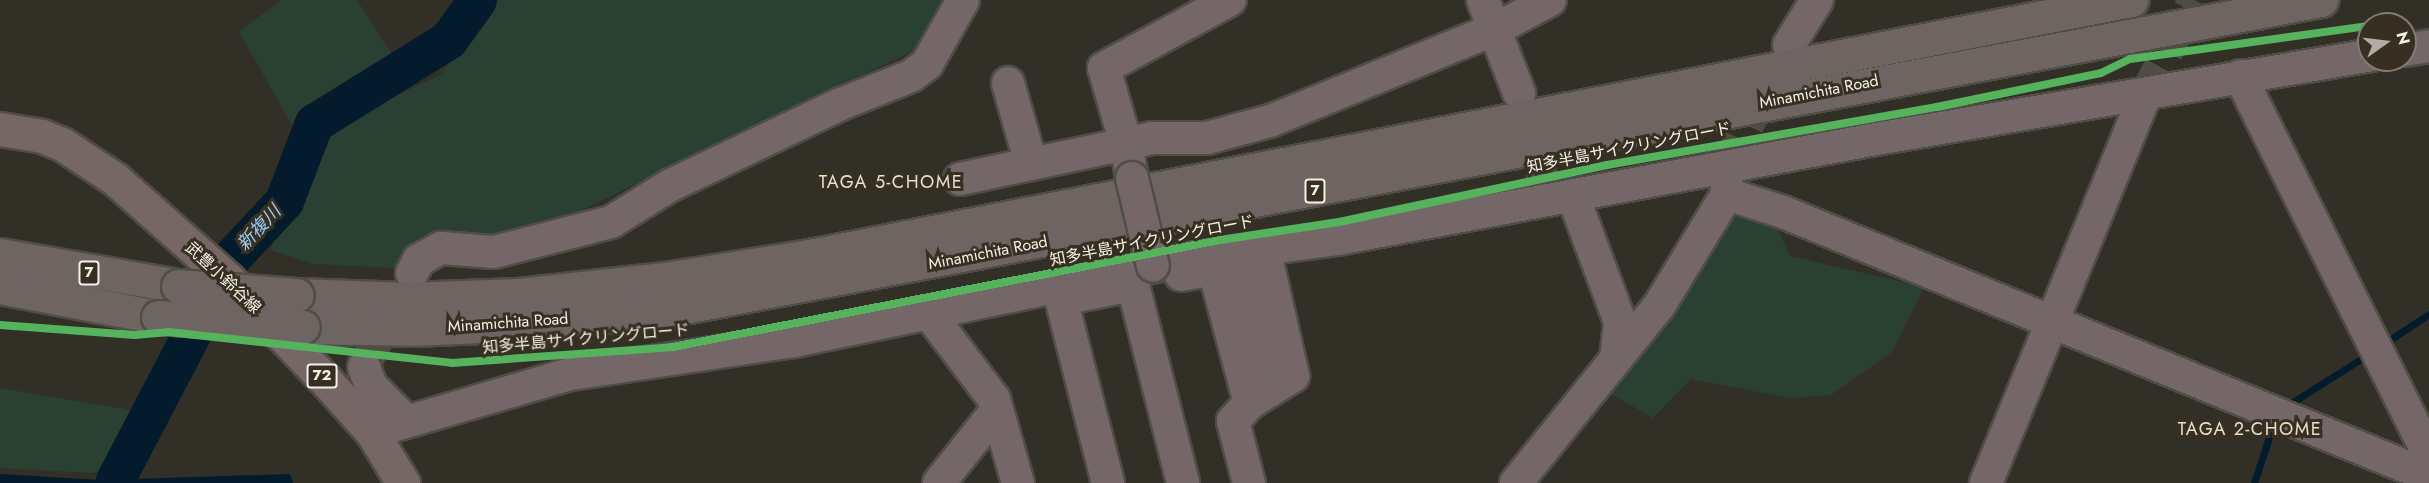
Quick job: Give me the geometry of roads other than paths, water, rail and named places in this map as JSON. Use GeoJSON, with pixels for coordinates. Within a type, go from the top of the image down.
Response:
{"type":"FeatureCollection","features":[{"type":"Feature","properties":{"kind":"highway","name":"Minamichita Road"},"geometry":{"type":"LineString","coordinates":[[0,255],[178,286],[297,295],[407,299],[518,295],[664,279],[765,264],[2131,0]]}},
{"type":"Feature","properties":{"kind":"highway","name":"Minamichita Road"},"geometry":{"type":"LineString","coordinates":[[0,287],[158,317],[303,327],[413,329],[528,324],[673,309],[1207,212],[1962,64],[2321,0]]}},
{"type":"Feature","properties":{"kind":"main road","name":"武豊小鈴谷線"},"geometry":{"type":"LineString","coordinates":[[0,129],[42,136],[62,144],[115,179],[200,257],[228,279],[372,432],[403,483]]}},
{"type":"Feature","properties":{"kind":"street"},"geometry":{"type":"LineString","coordinates":[[412,273],[419,260],[441,248],[494,252],[611,222],[681,180],[840,104],[911,76],[927,64],[963,0]]}},
{"type":"Feature","properties":{"kind":"street"},"geometry":{"type":"LineString","coordinates":[[1184,483],[1143,275],[1126,144],[1104,68],[1230,0]]}},
{"type":"Feature","properties":{"kind":"street"},"geometry":{"type":"LineString","coordinates":[[1483,0],[1519,93]]}},
{"type":"Feature","properties":{"kind":"street"},"geometry":{"type":"LineString","coordinates":[[960,179],[1152,138],[1207,138],[1270,120],[1496,29],[1550,0]]}},
{"type":"Feature","properties":{"kind":"street"},"geometry":{"type":"LineString","coordinates":[[1789,45],[1817,0]]}},
{"type":"Feature","properties":{"kind":"street"},"geometry":{"type":"LineString","coordinates":[[372,432],[405,420],[570,374],[794,341],[928,312],[1143,275],[1264,248],[1343,238],[1574,196],[1726,181],[2240,76],[2357,58]]}},
{"type":"Feature","properties":{"kind":"street"},"geometry":{"type":"LineString","coordinates":[[2240,76],[2429,454]]}},
{"type":"Feature","properties":{"kind":"street"},"geometry":{"type":"LineString","coordinates":[[1008,83],[1031,164]]}},
{"type":"Feature","properties":{"kind":"street"},"geometry":{"type":"LineString","coordinates":[[1986,483],[2145,95]]}},
{"type":"Feature","properties":{"kind":"street"},"geometry":{"type":"LineString","coordinates":[[1726,181],[1783,212],[2429,476]]}},
{"type":"Feature","properties":{"kind":"street"},"geometry":{"type":"LineString","coordinates":[[1516,483],[1617,353],[1640,332],[1659,306],[1726,181]]}},
{"type":"Feature","properties":{"kind":"street"},"geometry":{"type":"LineString","coordinates":[[1574,196],[1620,322],[1617,353]]}},
{"type":"Feature","properties":{"kind":"street"},"geometry":{"type":"LineString","coordinates":[[1248,483],[1233,421],[1260,396],[1293,376],[1264,248]]}},
{"type":"Feature","properties":{"kind":"street"},"geometry":{"type":"LineString","coordinates":[[1108,483],[1061,299],[1143,275],[1214,269],[1260,396]]}},
{"type":"Feature","properties":{"kind":"street"},"geometry":{"type":"LineString","coordinates":[[928,312],[994,399],[1018,483]]}},
{"type":"Feature","properties":{"kind":"street"},"geometry":{"type":"LineString","coordinates":[[364,367],[371,386],[405,420]]}},
{"type":"Feature","properties":{"kind":"street"},"geometry":{"type":"LineString","coordinates":[[939,483],[997,410]]}},
{"type":"Feature","properties":{"kind":"water"},"geometry":{"type":"Polygon","coordinates":[[[0,474],[100,480],[290,474],[293,483],[0,483],[0,474]]]}},
{"type":"Feature","properties":{"kind":"waterway","name":"新複川"},"geometry":{"type":"LineString","coordinates":[[115,480],[231,258],[284,201],[314,123],[448,40],[477,0]]}},
{"type":"Feature","properties":{"kind":"waterway"},"geometry":{"type":"LineString","coordinates":[[2391,339],[2429,314]]}},
{"type":"Feature","properties":{"kind":"waterway"},"geometry":{"type":"LineString","coordinates":[[2285,407],[2361,359]]}},
{"type":"Feature","properties":{"kind":"waterway"},"geometry":{"type":"LineString","coordinates":[[2254,483],[2271,431]]}},
{"type":"Feature","properties":{"kind":"tunnel"},"geometry":{"type":"LineString","coordinates":[[2145,95],[2194,0]]}},
{"type":"Feature","properties":{"kind":"tunnel"},"geometry":{"type":"LineString","coordinates":[[1726,168],[1768,86]]}},
{"type":"Feature","properties":{"kind":"tunnel"},"geometry":{"type":"LineString","coordinates":[[1528,123],[1548,198]]}},
{"type":"Feature","properties":{"kind":"tunnel"},"geometry":{"type":"LineString","coordinates":[[364,367],[395,306]]}},
{"type":"Feature","properties":{"kind":"district","name":"TAGA 5-CHOME"},"geometry":{"type":"Point","coordinates":[891,182]}},
{"type":"Feature","properties":{"kind":"district","name":"TAGA 2-CHOME"},"geometry":{"type":"Point","coordinates":[2250,429]}}]}
